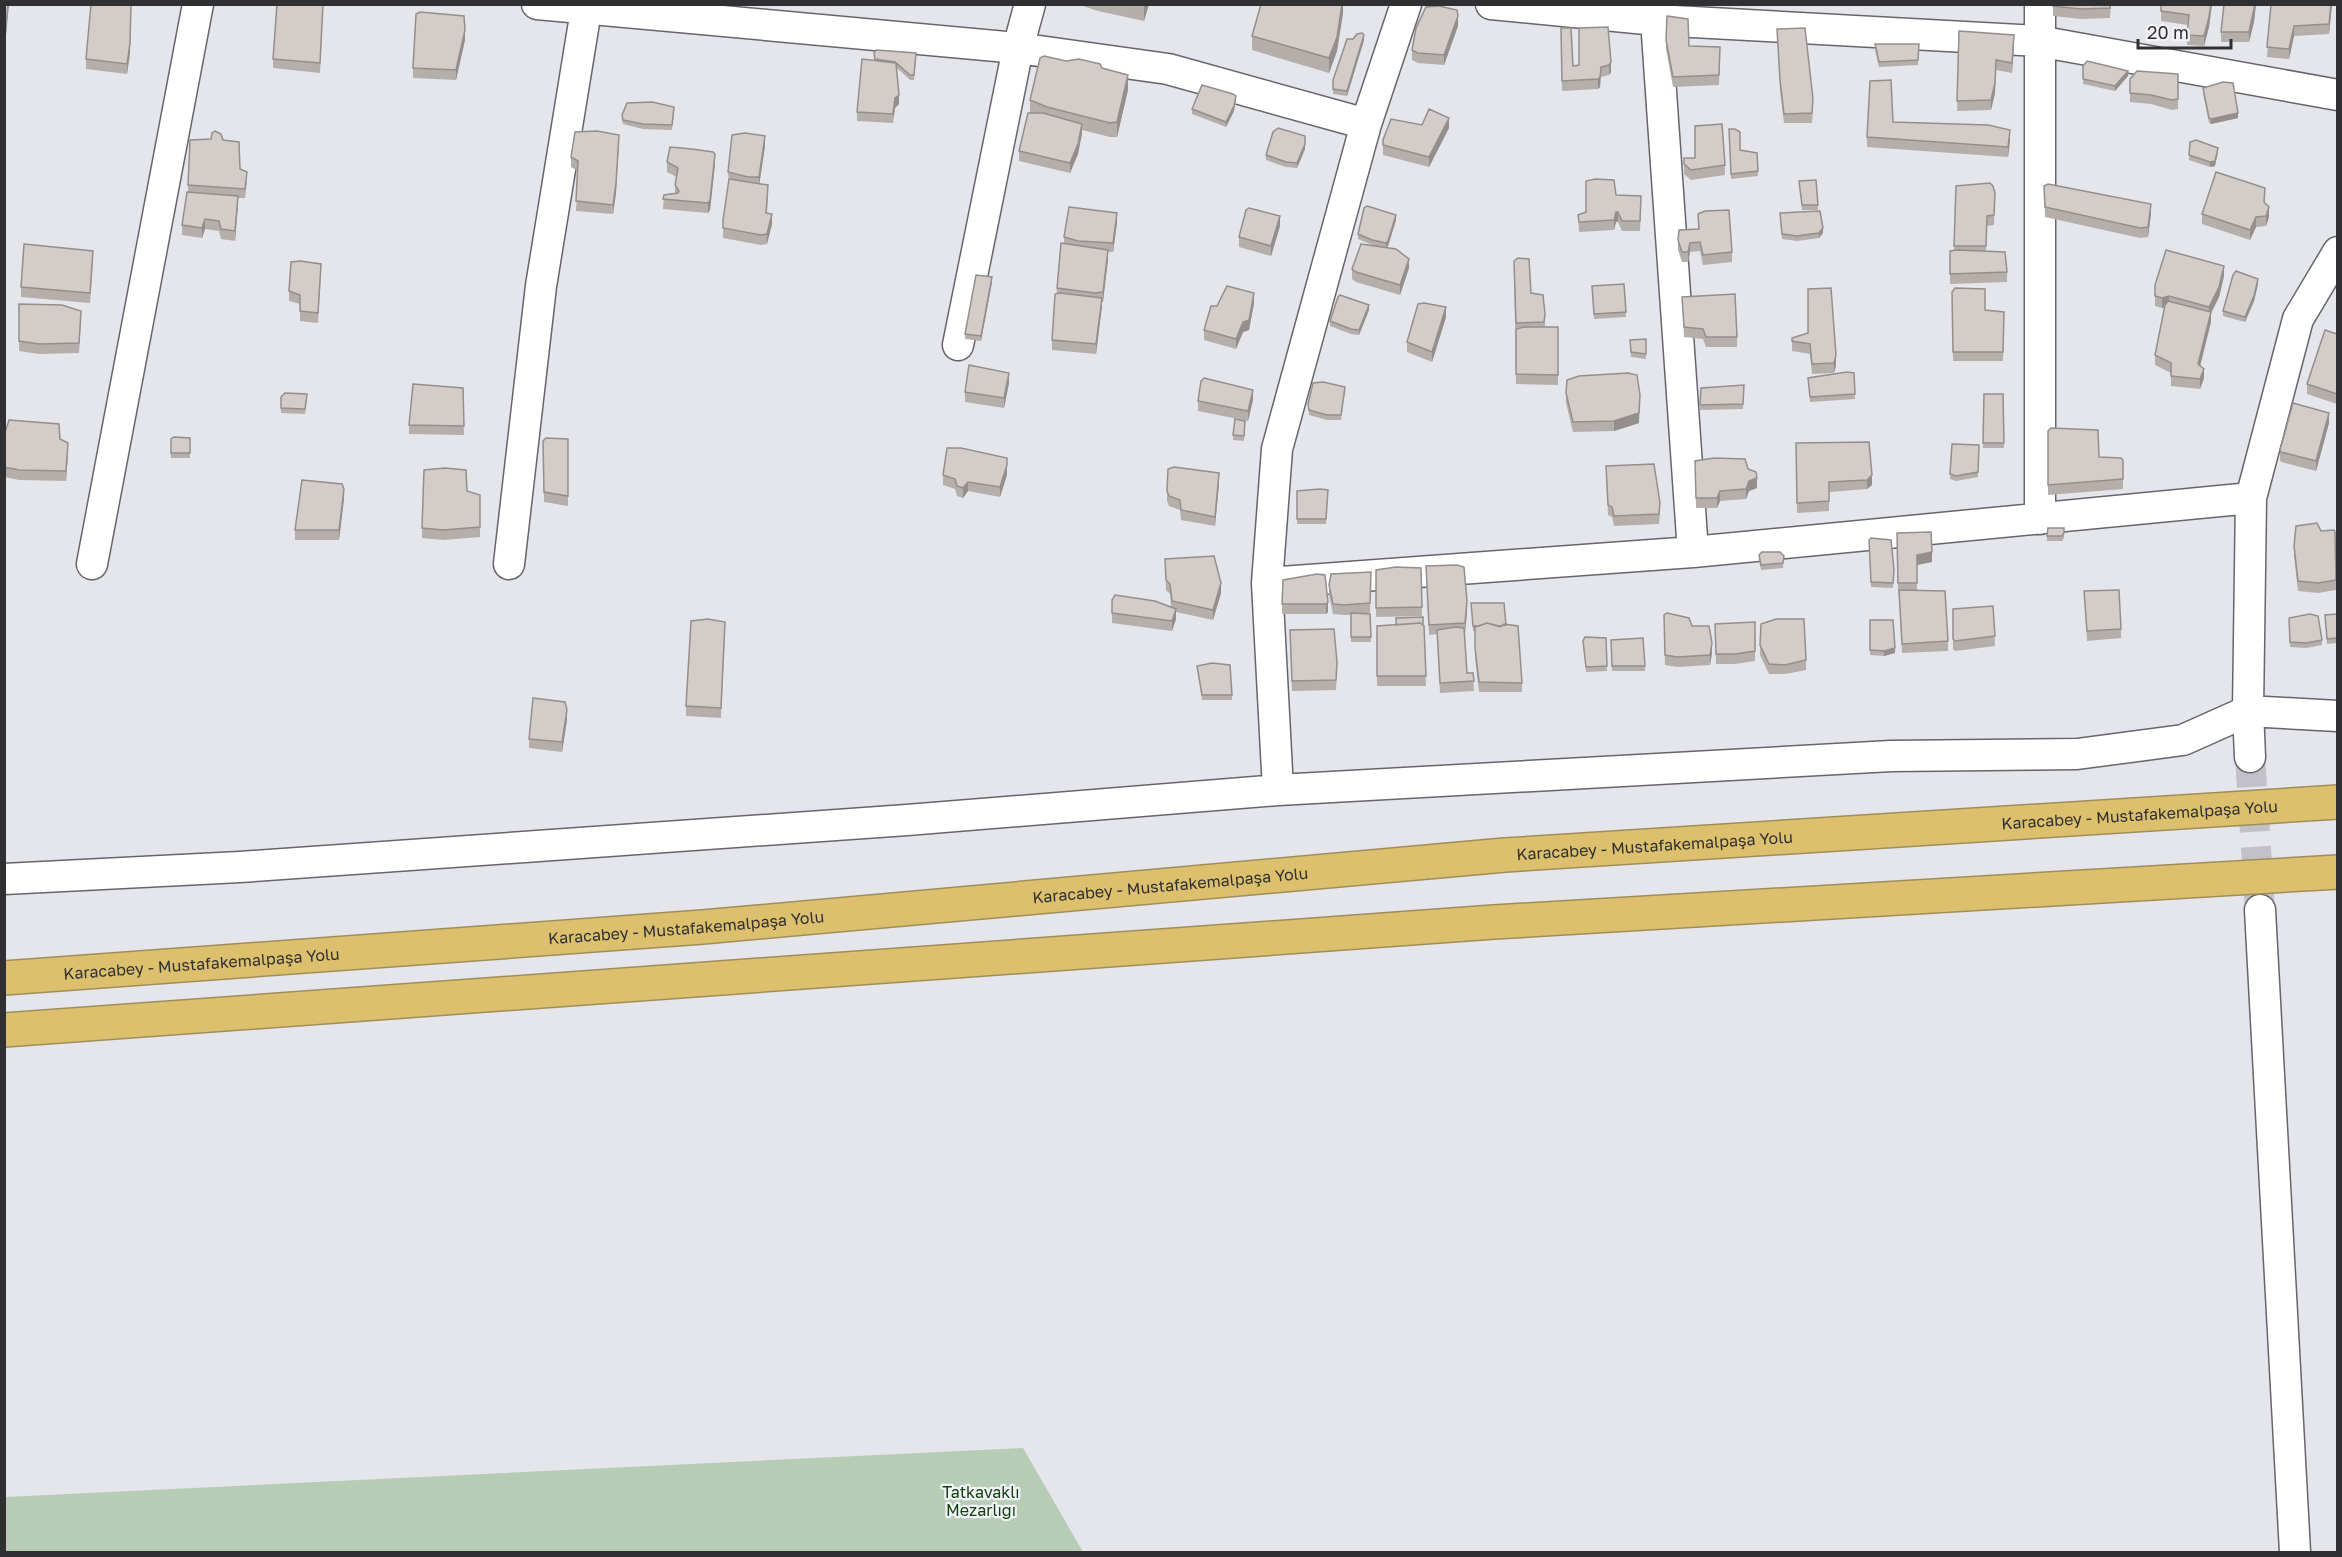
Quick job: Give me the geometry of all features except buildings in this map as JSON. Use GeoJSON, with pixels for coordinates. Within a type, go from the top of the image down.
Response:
{"type":"FeatureCollection","features":[{"type":"Feature","properties":{"kind":"highway","name":"Karacabey - Mustafakemalpaşa Yolu"},"geometry":{"type":"LineString","coordinates":[[4,978],[703,927],[1505,855],[2337,802]]}},
{"type":"Feature","properties":{"kind":"highway"},"geometry":{"type":"LineString","coordinates":[[4,1030],[1482,922],[2337,872]]}},
{"type":"Feature","properties":{"kind":"street"},"geometry":{"type":"LineString","coordinates":[[92,564],[198,4]]}},
{"type":"Feature","properties":{"kind":"street"},"geometry":{"type":"LineString","coordinates":[[537,4],[586,6],[1018,48],[1168,69],[1366,124]]}},
{"type":"Feature","properties":{"kind":"street"},"geometry":{"type":"LineString","coordinates":[[958,345],[1018,48],[1030,4]]}},
{"type":"Feature","properties":{"kind":"street"},"geometry":{"type":"LineString","coordinates":[[1278,790],[1267,583],[1277,449],[1366,124],[1406,4]]}},
{"type":"Feature","properties":{"kind":"street"},"geometry":{"type":"LineString","coordinates":[[1491,4],[1656,20],[2038,41],[2337,95]]}},
{"type":"Feature","properties":{"kind":"street"},"geometry":{"type":"LineString","coordinates":[[2040,4],[2038,41],[2040,519]]}},
{"type":"Feature","properties":{"kind":"street"},"geometry":{"type":"LineString","coordinates":[[509,564],[541,286],[586,6]]}},
{"type":"Feature","properties":{"kind":"street"},"geometry":{"type":"LineString","coordinates":[[1656,20],[1693,552]]}},
{"type":"Feature","properties":{"kind":"street"},"geometry":{"type":"LineString","coordinates":[[2250,757],[2248,711],[2251,498],[2298,319],[2337,252]]}},
{"type":"Feature","properties":{"kind":"street"},"geometry":{"type":"LineString","coordinates":[[1267,583],[1693,552],[2251,498]]}},
{"type":"Feature","properties":{"kind":"street"},"geometry":{"type":"LineString","coordinates":[[4,879],[240,867],[907,820],[1278,790],[1892,756],[2077,754],[2183,740],[2248,711],[2337,716]]}},
{"type":"Feature","properties":{"kind":"street"},"geometry":{"type":"LineString","coordinates":[[2260,910],[2295,1552]]}},
{"type":"Feature","properties":{"kind":"green space","name":"Tatkavaklı Mezarlığı"},"geometry":{"type":"Polygon","coordinates":[[[1023,1448],[1083,1552],[5,1552],[5,1497],[1023,1448]]]}},
{"type":"Feature","properties":{"kind":"tunnel"},"geometry":{"type":"LineString","coordinates":[[2250,757],[2260,910]]}}]}
